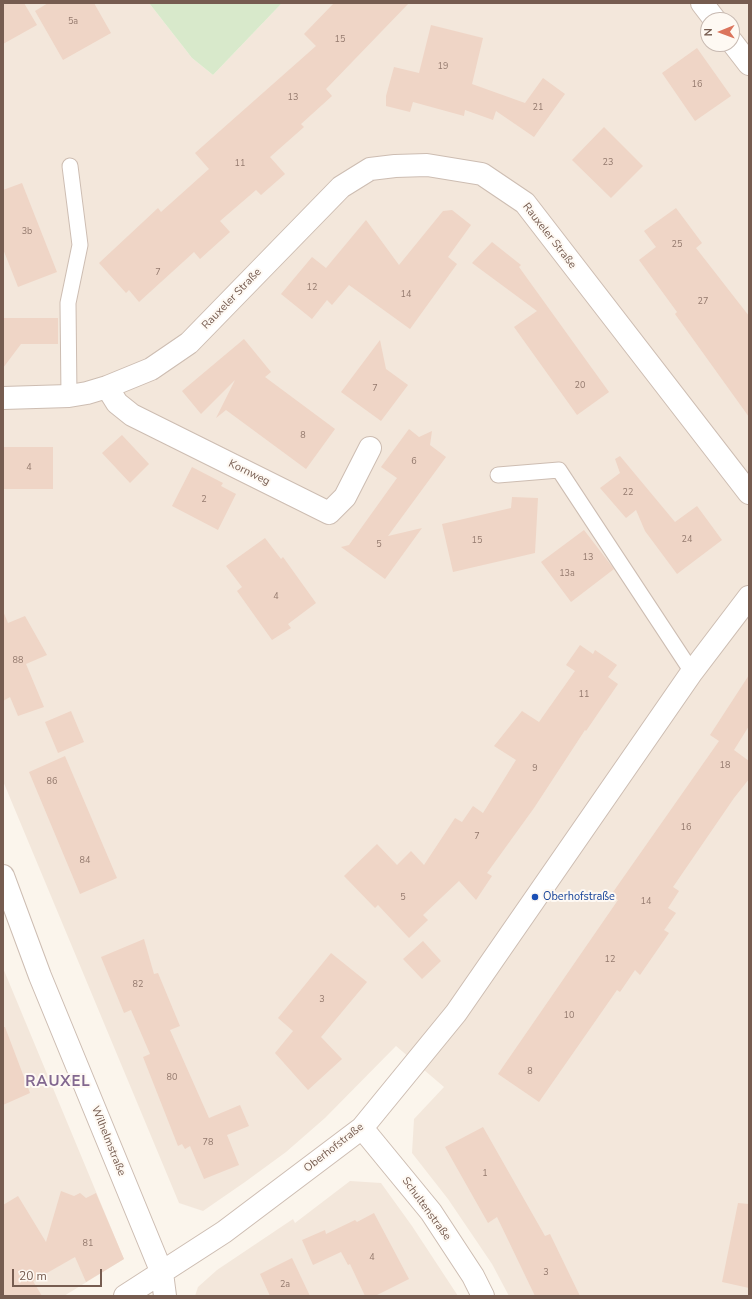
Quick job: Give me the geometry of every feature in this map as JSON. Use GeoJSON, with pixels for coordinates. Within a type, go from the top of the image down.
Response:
{"type":"FeatureCollection","features":[{"type":"Feature","properties":{"kind":"street"},"geometry":{"type":"LineString","coordinates":[[702,3],[709,12]]}},
{"type":"Feature","properties":{"kind":"street"},"geometry":{"type":"LineString","coordinates":[[740,52],[749,64]]}},
{"type":"Feature","properties":{"kind":"street","name":"Rauxeler Straße"},"geometry":{"type":"LineString","coordinates":[[3,398],[69,396],[107,387],[151,368],[189,343],[341,187],[370,169],[395,166],[427,165],[482,174],[525,203],[749,493]]}},
{"type":"Feature","properties":{"kind":"street","name":"Kornweg"},"geometry":{"type":"LineString","coordinates":[[107,387],[117,403],[132,415],[329,513],[345,497],[370,448]]}},
{"type":"Feature","properties":{"kind":"street","name":"Oberhofstraße"},"geometry":{"type":"LineString","coordinates":[[125,1296],[224,1232],[362,1128],[464,1002],[692,672],[749,597]]}},
{"type":"Feature","properties":{"kind":"street","name":"Wilhelmstraße"},"geometry":{"type":"LineString","coordinates":[[3,876],[40,976],[162,1273],[165,1296]]}},
{"type":"Feature","properties":{"kind":"street","name":"Schultenstraße"},"geometry":{"type":"LineString","coordinates":[[362,1128],[431,1212],[473,1276],[483,1296]]}},
{"type":"Feature","properties":{"kind":"lane"},"geometry":{"type":"LineString","coordinates":[[69,396],[68,302],[80,245],[70,166]]}},
{"type":"Feature","properties":{"kind":"lane"},"geometry":{"type":"LineString","coordinates":[[498,475],[559,470],[692,672]]}},
{"type":"Feature","properties":{"kind":"shaded area"},"geometry":{"type":"Polygon","coordinates":[[[3,3],[149,3],[192,58],[213,75],[282,3],[749,3],[749,1296],[509,1296],[492,1264],[448,1199],[412,1153],[414,1119],[444,1087],[396,1046],[325,1118],[286,1152],[245,1182],[203,1211],[179,1203],[3,781],[3,3]]]}},
{"type":"Feature","properties":{"kind":"shaded area"},"geometry":{"type":"Polygon","coordinates":[[[3,968],[124,1259],[64,1296],[3,1296],[3,968]]]}},
{"type":"Feature","properties":{"kind":"shaded area"},"geometry":{"type":"Polygon","coordinates":[[[350,1181],[381,1183],[412,1226],[458,1296],[195,1296],[198,1287],[217,1270],[293,1219],[295,1223],[350,1181]]]}},
{"type":"Feature","properties":{"kind":"green space"},"geometry":{"type":"Polygon","coordinates":[[[149,3],[282,3],[213,75],[192,58],[149,3]]]}},
{"type":"Feature","properties":{"kind":"building"},"geometry":{"type":"Polygon","coordinates":[[[3,3],[24,3],[37,25],[3,44],[3,3]]]}},
{"type":"Feature","properties":{"kind":"building"},"geometry":{"type":"Polygon","coordinates":[[[48,3],[94,3],[111,33],[63,60],[35,11],[48,3]]]}},
{"type":"Feature","properties":{"kind":"building"},"geometry":{"type":"Polygon","coordinates":[[[334,3],[409,3],[326,89],[332,96],[301,124],[304,127],[270,157],[285,174],[261,195],[256,190],[220,221],[230,232],[200,259],[194,252],[139,302],[129,290],[126,293],[99,263],[158,208],[161,212],[209,169],[195,153],[316,46],[304,34],[334,3]]]}},
{"type":"Feature","properties":{"kind":"building"},"geometry":{"type":"Polygon","coordinates":[[[431,25],[483,38],[472,84],[525,103],[543,78],[565,94],[534,137],[496,111],[493,120],[465,110],[464,116],[413,102],[410,112],[386,106],[386,96],[394,67],[419,73],[431,25]]]}},
{"type":"Feature","properties":{"kind":"building"},"geometry":{"type":"Polygon","coordinates":[[[697,48],[731,96],[695,121],[662,73],[697,48]]]}},
{"type":"Feature","properties":{"kind":"building"},"geometry":{"type":"Polygon","coordinates":[[[604,127],[643,166],[611,198],[572,160],[604,127]]]}},
{"type":"Feature","properties":{"kind":"building"},"geometry":{"type":"Polygon","coordinates":[[[22,183],[57,272],[18,287],[3,249],[3,190],[22,183]]]}},
{"type":"Feature","properties":{"kind":"building"},"geometry":{"type":"Polygon","coordinates":[[[676,208],[702,243],[696,248],[749,316],[749,417],[675,314],[677,312],[639,260],[656,247],[644,231],[676,208]]]}},
{"type":"Feature","properties":{"kind":"building"},"geometry":{"type":"Polygon","coordinates":[[[452,210],[471,225],[448,257],[457,264],[410,329],[349,285],[332,305],[327,300],[312,319],[281,294],[312,257],[326,268],[366,220],[399,265],[443,211],[452,210]]]}},
{"type":"Feature","properties":{"kind":"building"},"geometry":{"type":"Polygon","coordinates":[[[492,242],[521,265],[519,267],[609,392],[577,415],[514,327],[537,311],[472,263],[492,242]]]}},
{"type":"Feature","properties":{"kind":"building"},"geometry":{"type":"Polygon","coordinates":[[[3,318],[58,318],[58,344],[21,344],[3,368],[3,318]]]}},
{"type":"Feature","properties":{"kind":"building"},"geometry":{"type":"Polygon","coordinates":[[[244,339],[271,372],[265,377],[335,429],[306,469],[226,410],[216,418],[235,380],[201,414],[182,391],[244,339]]]}},
{"type":"Feature","properties":{"kind":"building"},"geometry":{"type":"Polygon","coordinates":[[[380,340],[386,369],[408,385],[381,421],[341,392],[380,340]]]}},
{"type":"Feature","properties":{"kind":"building"},"geometry":{"type":"Polygon","coordinates":[[[409,429],[419,437],[432,431],[430,445],[446,457],[388,536],[422,528],[385,579],[341,547],[349,545],[397,478],[381,467],[409,429]]]}},
{"type":"Feature","properties":{"kind":"building"},"geometry":{"type":"Polygon","coordinates":[[[122,435],[149,464],[130,483],[102,453],[122,435]]]}},
{"type":"Feature","properties":{"kind":"building"},"geometry":{"type":"Polygon","coordinates":[[[4,447],[53,447],[53,489],[4,489],[4,447]]]}},
{"type":"Feature","properties":{"kind":"building"},"geometry":{"type":"Polygon","coordinates":[[[620,456],[675,522],[697,506],[722,540],[677,574],[645,531],[636,510],[626,518],[600,488],[620,473],[615,459],[620,456]]]}},
{"type":"Feature","properties":{"kind":"building"},"geometry":{"type":"Polygon","coordinates":[[[192,467],[223,483],[221,486],[236,494],[218,530],[172,506],[192,467]]]}},
{"type":"Feature","properties":{"kind":"building"},"geometry":{"type":"Polygon","coordinates":[[[512,497],[538,498],[535,553],[453,572],[442,524],[511,508],[512,497]]]}},
{"type":"Feature","properties":{"kind":"building"},"geometry":{"type":"Polygon","coordinates":[[[584,530],[614,569],[571,602],[541,562],[584,530]]]}},
{"type":"Feature","properties":{"kind":"building"},"geometry":{"type":"Polygon","coordinates":[[[265,538],[281,559],[283,557],[316,603],[288,624],[291,628],[272,640],[237,591],[242,587],[226,566],[265,538]]]}},
{"type":"Feature","properties":{"kind":"building"},"geometry":{"type":"Polygon","coordinates":[[[3,611],[8,623],[25,616],[47,655],[26,664],[44,707],[18,716],[10,697],[3,701],[3,611]]]}},
{"type":"Feature","properties":{"kind":"building"},"geometry":{"type":"Polygon","coordinates":[[[580,645],[593,654],[595,650],[617,665],[608,677],[618,684],[586,731],[585,730],[534,808],[487,873],[492,876],[476,900],[459,881],[423,915],[428,920],[409,938],[378,905],[375,908],[344,876],[377,844],[397,865],[411,851],[424,865],[455,818],[462,822],[473,806],[483,813],[516,760],[494,746],[522,711],[539,722],[575,671],[566,665],[580,645]]]}},
{"type":"Feature","properties":{"kind":"building"},"geometry":{"type":"Polygon","coordinates":[[[749,675],[749,726],[734,750],[749,761],[749,779],[734,798],[673,887],[679,891],[668,908],[676,913],[664,930],[669,933],[640,975],[635,970],[620,992],[617,990],[539,1102],[498,1074],[618,900],[611,895],[719,741],[710,735],[749,675]]]}},
{"type":"Feature","properties":{"kind":"building"},"geometry":{"type":"Polygon","coordinates":[[[71,711],[84,742],[58,753],[45,722],[71,711]]]}},
{"type":"Feature","properties":{"kind":"building"},"geometry":{"type":"Polygon","coordinates":[[[65,756],[117,878],[80,894],[29,772],[65,756]]]}},
{"type":"Feature","properties":{"kind":"building"},"geometry":{"type":"Polygon","coordinates":[[[144,939],[154,974],[158,973],[180,1026],[170,1030],[209,1118],[240,1105],[249,1126],[227,1135],[239,1165],[204,1179],[190,1146],[185,1149],[182,1144],[178,1146],[143,1057],[150,1054],[131,1010],[124,1013],[101,957],[144,939]]]}},
{"type":"Feature","properties":{"kind":"building"},"geometry":{"type":"Polygon","coordinates":[[[423,941],[441,961],[422,979],[403,959],[423,941]]]}},
{"type":"Feature","properties":{"kind":"building"},"geometry":{"type":"Polygon","coordinates":[[[331,953],[367,982],[321,1037],[342,1059],[308,1090],[275,1053],[293,1031],[278,1018],[331,953]]]}},
{"type":"Feature","properties":{"kind":"building"},"geometry":{"type":"Polygon","coordinates":[[[3,1027],[5,1027],[30,1093],[3,1105],[3,1027]]]}},
{"type":"Feature","properties":{"kind":"building"},"geometry":{"type":"Polygon","coordinates":[[[483,1127],[545,1236],[550,1234],[580,1296],[535,1296],[497,1217],[488,1223],[445,1147],[483,1127]]]}},
{"type":"Feature","properties":{"kind":"building"},"geometry":{"type":"Polygon","coordinates":[[[61,1191],[74,1196],[80,1193],[86,1198],[96,1193],[124,1259],[86,1282],[75,1257],[33,1281],[42,1296],[3,1296],[3,1205],[18,1196],[46,1242],[61,1191]]]}},
{"type":"Feature","properties":{"kind":"building"},"geometry":{"type":"Polygon","coordinates":[[[738,1203],[749,1204],[749,1288],[722,1282],[738,1203]]]}},
{"type":"Feature","properties":{"kind":"building"},"geometry":{"type":"Polygon","coordinates":[[[374,1213],[409,1279],[375,1296],[365,1296],[350,1264],[348,1265],[341,1252],[313,1265],[302,1240],[325,1230],[326,1234],[355,1220],[357,1222],[374,1213]]]}},
{"type":"Feature","properties":{"kind":"building"},"geometry":{"type":"Polygon","coordinates":[[[292,1258],[310,1296],[270,1296],[260,1274],[292,1258]]]}},
{"type":"Feature","properties":{"kind":"place","name":"Oberhofstraße"},"geometry":{"type":"Point","coordinates":[535,897]}},
{"type":"Feature","properties":{"kind":"district","name":"RAUXEL"},"geometry":{"type":"Point","coordinates":[58,1082]}}]}
